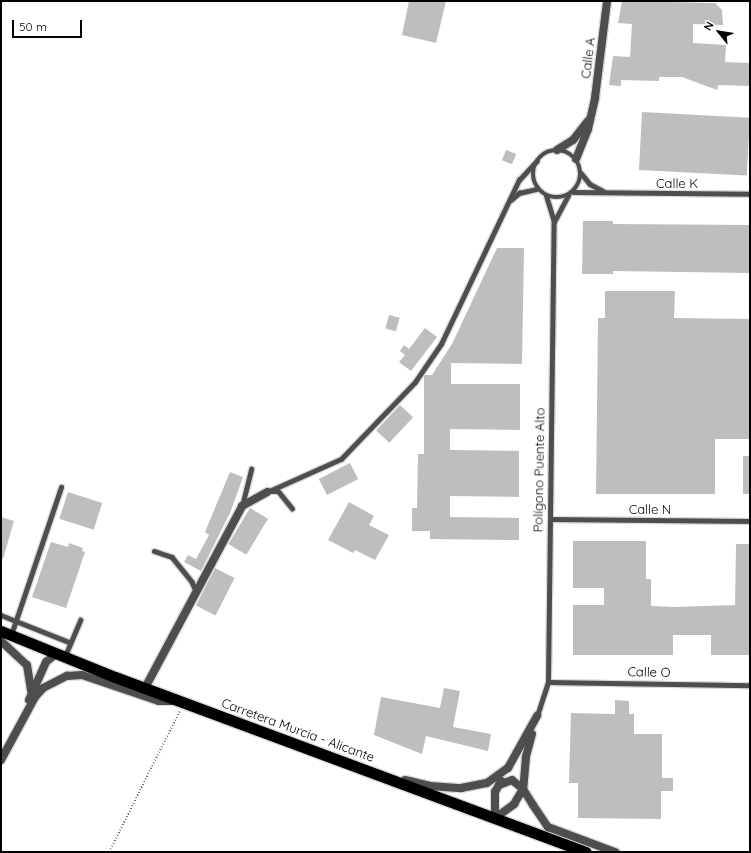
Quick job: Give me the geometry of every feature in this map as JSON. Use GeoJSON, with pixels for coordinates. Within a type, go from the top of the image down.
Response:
{"type":"FeatureCollection","features":[{"type":"Feature","properties":{"kind":"highway","name":"Carretera Murcia - Alicante"},"geometry":{"type":"LineString","coordinates":[[6,633],[145,688],[586,852]]}},
{"type":"Feature","properties":{"kind":"street","name":"Calle A"},"geometry":{"type":"LineString","coordinates":[[576,159],[591,117],[607,1]]}},
{"type":"Feature","properties":{"kind":"street"},"geometry":{"type":"LineString","coordinates":[[557,150],[574,140],[591,117]]}},
{"type":"Feature","properties":{"kind":"street"},"geometry":{"type":"LineString","coordinates":[[145,688],[242,506],[267,492]]}},
{"type":"Feature","properties":{"kind":"street"},"geometry":{"type":"LineString","coordinates":[[1,641],[27,665],[32,692]]}},
{"type":"Feature","properties":{"kind":"street"},"geometry":{"type":"LineString","coordinates":[[23,718],[32,692],[46,662],[61,655]]}},
{"type":"Feature","properties":{"kind":"street"},"geometry":{"type":"LineString","coordinates":[[1,760],[23,718],[43,688],[67,676],[89,677],[159,701],[183,702]]}},
{"type":"Feature","properties":{"kind":"street"},"geometry":{"type":"LineString","coordinates":[[495,818],[495,792],[537,716]]}},
{"type":"Feature","properties":{"kind":"street"},"geometry":{"type":"LineString","coordinates":[[495,818],[514,804],[523,789],[526,757],[537,716]]}},
{"type":"Feature","properties":{"kind":"street"},"geometry":{"type":"LineString","coordinates":[[372,772],[430,786],[461,788],[487,783],[508,768]]}},
{"type":"Feature","properties":{"kind":"street"},"geometry":{"type":"LineString","coordinates":[[499,785],[512,780],[523,789],[548,827],[616,852]]}},
{"type":"Feature","properties":{"kind":"lane"},"geometry":{"type":"LineString","coordinates":[[267,492],[341,459],[415,382],[441,344],[519,180],[542,155],[557,150],[571,154],[576,159],[581,173],[590,184],[604,192]]}},
{"type":"Feature","properties":{"kind":"lane"},"geometry":{"type":"LineString","coordinates":[[537,161],[533,175],[538,189],[546,196],[553,198],[568,196]]}},
{"type":"Feature","properties":{"kind":"lane","name":"Polígono Puente Alto"},"geometry":{"type":"LineString","coordinates":[[554,222],[568,196],[573,192],[581,173]]}},
{"type":"Feature","properties":{"kind":"lane"},"geometry":{"type":"LineString","coordinates":[[508,202],[519,193],[538,189]]}},
{"type":"Feature","properties":{"kind":"lane","name":"Calle K"},"geometry":{"type":"LineString","coordinates":[[573,192],[750,194]]}},
{"type":"Feature","properties":{"kind":"lane","name":"Polígono Puente Alto"},"geometry":{"type":"LineString","coordinates":[[537,716],[548,682],[554,222],[546,196]]}},
{"type":"Feature","properties":{"kind":"lane"},"geometry":{"type":"LineString","coordinates":[[242,506],[251,468]]}},
{"type":"Feature","properties":{"kind":"lane"},"geometry":{"type":"LineString","coordinates":[[6,633],[16,622],[61,487]]}},
{"type":"Feature","properties":{"kind":"lane"},"geometry":{"type":"LineString","coordinates":[[267,492],[279,492],[292,508]]}},
{"type":"Feature","properties":{"kind":"lane","name":"Calle N"},"geometry":{"type":"LineString","coordinates":[[550,519],[750,521]]}},
{"type":"Feature","properties":{"kind":"lane"},"geometry":{"type":"LineString","coordinates":[[154,551],[172,557],[192,582],[196,591]]}},
{"type":"Feature","properties":{"kind":"lane"},"geometry":{"type":"LineString","coordinates":[[1,616],[70,642]]}},
{"type":"Feature","properties":{"kind":"lane"},"geometry":{"type":"LineString","coordinates":[[61,655],[70,642],[80,620]]}},
{"type":"Feature","properties":{"kind":"lane","name":"Calle O"},"geometry":{"type":"LineString","coordinates":[[548,682],[750,685]]}},
{"type":"Feature","properties":{"kind":"path"},"geometry":{"type":"LineString","coordinates":[[110,852],[183,702]]}},
{"type":"Feature","properties":{"kind":"building"},"geometry":{"type":"Polygon","coordinates":[[[409,1],[446,1],[436,43],[402,35],[409,1]]]}},
{"type":"Feature","properties":{"kind":"building"},"geometry":{"type":"Polygon","coordinates":[[[622,1],[715,3],[722,10],[723,25],[693,24],[693,43],[726,45],[725,62],[750,63],[750,86],[718,85],[717,90],[682,77],[659,77],[659,81],[621,80],[621,86],[609,85],[613,56],[630,57],[632,24],[618,23],[622,1]]]}},
{"type":"Feature","properties":{"kind":"building"},"geometry":{"type":"Polygon","coordinates":[[[642,112],[750,118],[747,176],[639,170],[642,112]]]}},
{"type":"Feature","properties":{"kind":"building"},"geometry":{"type":"Polygon","coordinates":[[[506,150],[516,154],[512,164],[502,160],[506,150]]]}},
{"type":"Feature","properties":{"kind":"building"},"geometry":{"type":"Polygon","coordinates":[[[583,221],[613,221],[613,224],[750,225],[750,273],[613,271],[613,274],[582,274],[583,221]]]}},
{"type":"Feature","properties":{"kind":"building"},"geometry":{"type":"Polygon","coordinates":[[[497,248],[524,248],[522,364],[451,363],[451,384],[520,384],[520,430],[450,429],[450,450],[519,451],[519,497],[450,496],[450,517],[519,518],[519,540],[430,539],[430,531],[412,531],[412,508],[417,508],[418,454],[424,454],[424,375],[432,375],[452,344],[497,248]]]}},
{"type":"Feature","properties":{"kind":"building"},"geometry":{"type":"Polygon","coordinates":[[[605,291],[675,291],[674,318],[750,319],[750,439],[715,439],[715,494],[596,494],[598,318],[605,318],[605,291]]]}},
{"type":"Feature","properties":{"kind":"building"},"geometry":{"type":"Polygon","coordinates":[[[389,315],[400,318],[396,331],[385,329],[389,315]]]}},
{"type":"Feature","properties":{"kind":"building"},"geometry":{"type":"Polygon","coordinates":[[[425,328],[437,337],[411,371],[399,362],[405,355],[400,351],[404,345],[409,349],[425,328]]]}},
{"type":"Feature","properties":{"kind":"building"},"geometry":{"type":"Polygon","coordinates":[[[400,405],[413,417],[389,443],[376,431],[400,405]]]}},
{"type":"Feature","properties":{"kind":"building"},"geometry":{"type":"Polygon","coordinates":[[[743,456],[750,456],[750,494],[743,494],[743,456]]]}},
{"type":"Feature","properties":{"kind":"building"},"geometry":{"type":"Polygon","coordinates":[[[350,463],[358,479],[327,495],[319,479],[350,463]]]}},
{"type":"Feature","properties":{"kind":"building"},"geometry":{"type":"Polygon","coordinates":[[[230,472],[243,477],[230,513],[201,571],[184,562],[188,555],[196,559],[209,535],[205,532],[230,472]]]}},
{"type":"Feature","properties":{"kind":"building"},"geometry":{"type":"Polygon","coordinates":[[[68,492],[102,503],[94,530],[59,519],[68,492]]]}},
{"type":"Feature","properties":{"kind":"building"},"geometry":{"type":"Polygon","coordinates":[[[349,502],[374,516],[369,525],[389,535],[375,560],[355,550],[353,553],[328,540],[349,502]]]}},
{"type":"Feature","properties":{"kind":"building"},"geometry":{"type":"Polygon","coordinates":[[[250,508],[268,519],[246,555],[228,544],[250,508]]]}},
{"type":"Feature","properties":{"kind":"building"},"geometry":{"type":"Polygon","coordinates":[[[1,517],[14,521],[3,559],[1,558],[1,517]]]}},
{"type":"Feature","properties":{"kind":"building"},"geometry":{"type":"Polygon","coordinates":[[[573,541],[646,541],[646,579],[651,579],[651,606],[673,607],[735,605],[736,544],[750,544],[750,655],[711,655],[711,635],[673,635],[673,655],[573,655],[573,605],[604,605],[604,588],[573,588],[573,541]]]}},
{"type":"Feature","properties":{"kind":"building"},"geometry":{"type":"Polygon","coordinates":[[[51,542],[68,547],[69,543],[83,548],[82,551],[85,552],[66,608],[32,597],[51,542]]]}},
{"type":"Feature","properties":{"kind":"building"},"geometry":{"type":"Polygon","coordinates":[[[215,568],[235,578],[216,615],[196,605],[215,568]]]}},
{"type":"Feature","properties":{"kind":"building"},"geometry":{"type":"Polygon","coordinates":[[[444,688],[460,691],[453,727],[491,734],[488,751],[426,736],[422,754],[374,735],[381,697],[440,708],[444,688]]]}},
{"type":"Feature","properties":{"kind":"building"},"geometry":{"type":"Polygon","coordinates":[[[615,700],[629,701],[629,714],[634,714],[634,734],[662,734],[662,778],[673,778],[673,791],[661,791],[661,819],[578,818],[578,783],[569,783],[571,713],[615,714],[615,700]]]}}]}
